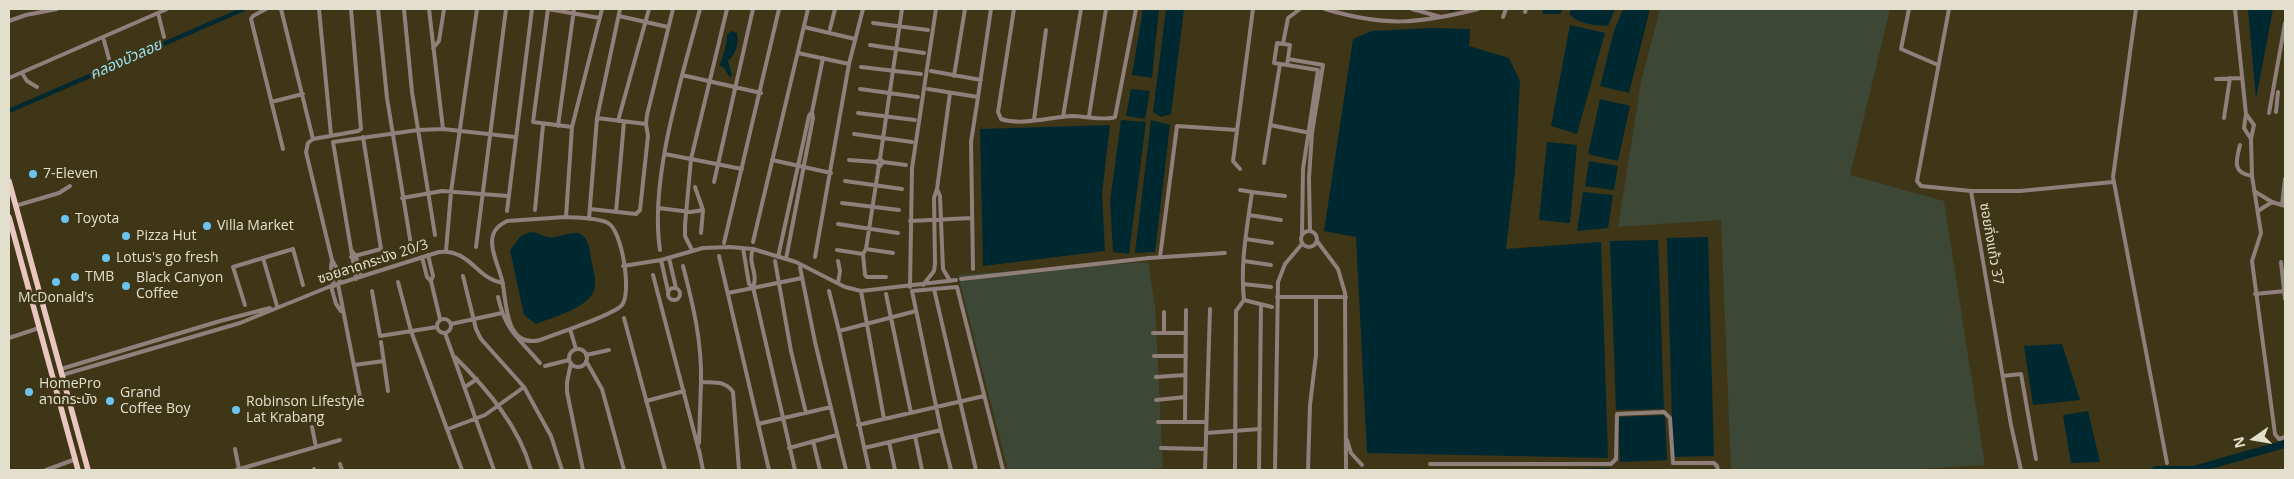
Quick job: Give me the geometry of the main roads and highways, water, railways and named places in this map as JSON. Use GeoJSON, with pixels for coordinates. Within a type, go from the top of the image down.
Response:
{"type":"FeatureCollection","features":[{"type":"Feature","properties":{"kind":"main road"},"geometry":{"type":"LineString","coordinates":[[9,181],[88,470]]}},
{"type":"Feature","properties":{"kind":"main road"},"geometry":{"type":"LineString","coordinates":[[9,216],[78,470]]}},
{"type":"Feature","properties":{"kind":"main road"},"geometry":{"type":"LineString","coordinates":[[17,247],[26,244]]}},
{"type":"Feature","properties":{"kind":"water"},"geometry":{"type":"Polygon","coordinates":[[[1143,9],[1159,9],[1152,78],[1132,75],[1143,9]]]}},
{"type":"Feature","properties":{"kind":"water"},"geometry":{"type":"Polygon","coordinates":[[[1166,9],[1184,9],[1171,114],[1161,117],[1153,112],[1166,9]]]}},
{"type":"Feature","properties":{"kind":"water"},"geometry":{"type":"Polygon","coordinates":[[[1542,9],[1563,9],[1560,14],[1543,14],[1542,9]]]}},
{"type":"Feature","properties":{"kind":"water"},"geometry":{"type":"Polygon","coordinates":[[[1572,9],[1615,9],[1608,26],[1592,25],[1578,20],[1569,14],[1572,9]]]}},
{"type":"Feature","properties":{"kind":"water"},"geometry":{"type":"Polygon","coordinates":[[[1623,9],[1650,9],[1629,93],[1600,86],[1614,31],[1623,9]]]}},
{"type":"Feature","properties":{"kind":"water"},"geometry":{"type":"Polygon","coordinates":[[[2248,9],[2273,9],[2256,99],[2248,9]]]}},
{"type":"Feature","properties":{"kind":"water"},"geometry":{"type":"Polygon","coordinates":[[[1570,25],[1605,33],[1577,134],[1551,126],[1570,25]]]}},
{"type":"Feature","properties":{"kind":"water"},"geometry":{"type":"Polygon","coordinates":[[[1431,28],[1470,29],[1469,46],[1509,58],[1520,81],[1515,171],[1506,249],[1601,242],[1608,458],[1367,453],[1356,237],[1324,231],[1353,39],[1372,31],[1431,28]]]}},
{"type":"Feature","properties":{"kind":"water"},"geometry":{"type":"Polygon","coordinates":[[[731,31],[737,33],[738,41],[735,52],[728,61],[732,75],[730,78],[724,68],[719,65],[722,60],[727,35],[731,31]]]}},
{"type":"Feature","properties":{"kind":"water"},"geometry":{"type":"Polygon","coordinates":[[[1131,89],[1150,91],[1145,119],[1126,116],[1131,89]]]}},
{"type":"Feature","properties":{"kind":"water"},"geometry":{"type":"Polygon","coordinates":[[[1600,99],[1630,106],[1618,161],[1588,154],[1600,99]]]}},
{"type":"Feature","properties":{"kind":"water"},"geometry":{"type":"Polygon","coordinates":[[[1121,120],[1146,122],[1129,254],[1113,252],[1110,201],[1121,120]]]}},
{"type":"Feature","properties":{"kind":"water"},"geometry":{"type":"Polygon","coordinates":[[[1151,120],[1170,125],[1155,252],[1135,253],[1151,120]]]}},
{"type":"Feature","properties":{"kind":"water"},"geometry":{"type":"Polygon","coordinates":[[[1110,125],[1102,193],[1105,251],[983,266],[980,129],[1110,125]]]}},
{"type":"Feature","properties":{"kind":"water"},"geometry":{"type":"Polygon","coordinates":[[[1547,142],[1577,145],[1570,223],[1539,220],[1547,142]]]}},
{"type":"Feature","properties":{"kind":"water"},"geometry":{"type":"Polygon","coordinates":[[[1589,161],[1618,166],[1614,190],[1585,186],[1589,161]]]}},
{"type":"Feature","properties":{"kind":"water"},"geometry":{"type":"Polygon","coordinates":[[[1583,192],[1613,195],[1608,228],[1577,231],[1583,192]]]}},
{"type":"Feature","properties":{"kind":"water"},"geometry":{"type":"Polygon","coordinates":[[[530,232],[551,237],[572,233],[582,235],[589,246],[595,279],[594,290],[585,302],[578,307],[536,324],[524,315],[510,250],[521,236],[530,232]]]}},
{"type":"Feature","properties":{"kind":"water"},"geometry":{"type":"Polygon","coordinates":[[[1708,237],[1714,456],[1673,457],[1667,238],[1708,237]]]}},
{"type":"Feature","properties":{"kind":"water"},"geometry":{"type":"Polygon","coordinates":[[[1658,240],[1664,409],[1616,410],[1610,241],[1658,240]]]}},
{"type":"Feature","properties":{"kind":"water"},"geometry":{"type":"Polygon","coordinates":[[[2062,344],[2080,400],[2033,405],[2024,346],[2062,344]]]}},
{"type":"Feature","properties":{"kind":"water"},"geometry":{"type":"Polygon","coordinates":[[[2088,411],[2100,462],[2071,463],[2063,415],[2088,411]]]}},
{"type":"Feature","properties":{"kind":"water"},"geometry":{"type":"Polygon","coordinates":[[[1665,415],[1667,460],[1620,462],[1618,417],[1665,415]]]}},
{"type":"Feature","properties":{"kind":"water"},"geometry":{"type":"Polygon","coordinates":[[[1610,468],[1610,470],[1562,470],[1562,469],[1610,468]]]}},
{"type":"Feature","properties":{"kind":"waterway","name":"คลองบัวลอย"},"geometry":{"type":"LineString","coordinates":[[9,111],[244,9]]}},
{"type":"Feature","properties":{"kind":"waterway"},"geometry":{"type":"LineString","coordinates":[[2156,470],[2193,470],[2285,444]]}},
{"type":"Feature","properties":{"kind":"place","name":"7-Eleven"},"geometry":{"type":"Point","coordinates":[33,174]}},
{"type":"Feature","properties":{"kind":"place","name":"Toyota"},"geometry":{"type":"Point","coordinates":[65,219]}},
{"type":"Feature","properties":{"kind":"place","name":"Villa Market"},"geometry":{"type":"Point","coordinates":[207,226]}},
{"type":"Feature","properties":{"kind":"place","name":"Pizza Hut"},"geometry":{"type":"Point","coordinates":[126,236]}},
{"type":"Feature","properties":{"kind":"place","name":"Lotus's go fresh"},"geometry":{"type":"Point","coordinates":[106,258]}},
{"type":"Feature","properties":{"kind":"place","name":"TMB"},"geometry":{"type":"Point","coordinates":[75,277]}},
{"type":"Feature","properties":{"kind":"place","name":"McDonald's"},"geometry":{"type":"Point","coordinates":[56,282]}},
{"type":"Feature","properties":{"kind":"place","name":"Black Canyon Coffee"},"geometry":{"type":"Point","coordinates":[126,286]}},
{"type":"Feature","properties":{"kind":"place","name":"HomePro ลาดกระบัง"},"geometry":{"type":"Point","coordinates":[29,392]}},
{"type":"Feature","properties":{"kind":"place","name":"Grand Coffee Boy"},"geometry":{"type":"Point","coordinates":[110,401]}},
{"type":"Feature","properties":{"kind":"place","name":"Robinson Lifestyle Lat Krabang"},"geometry":{"type":"Point","coordinates":[236,410]}}]}
